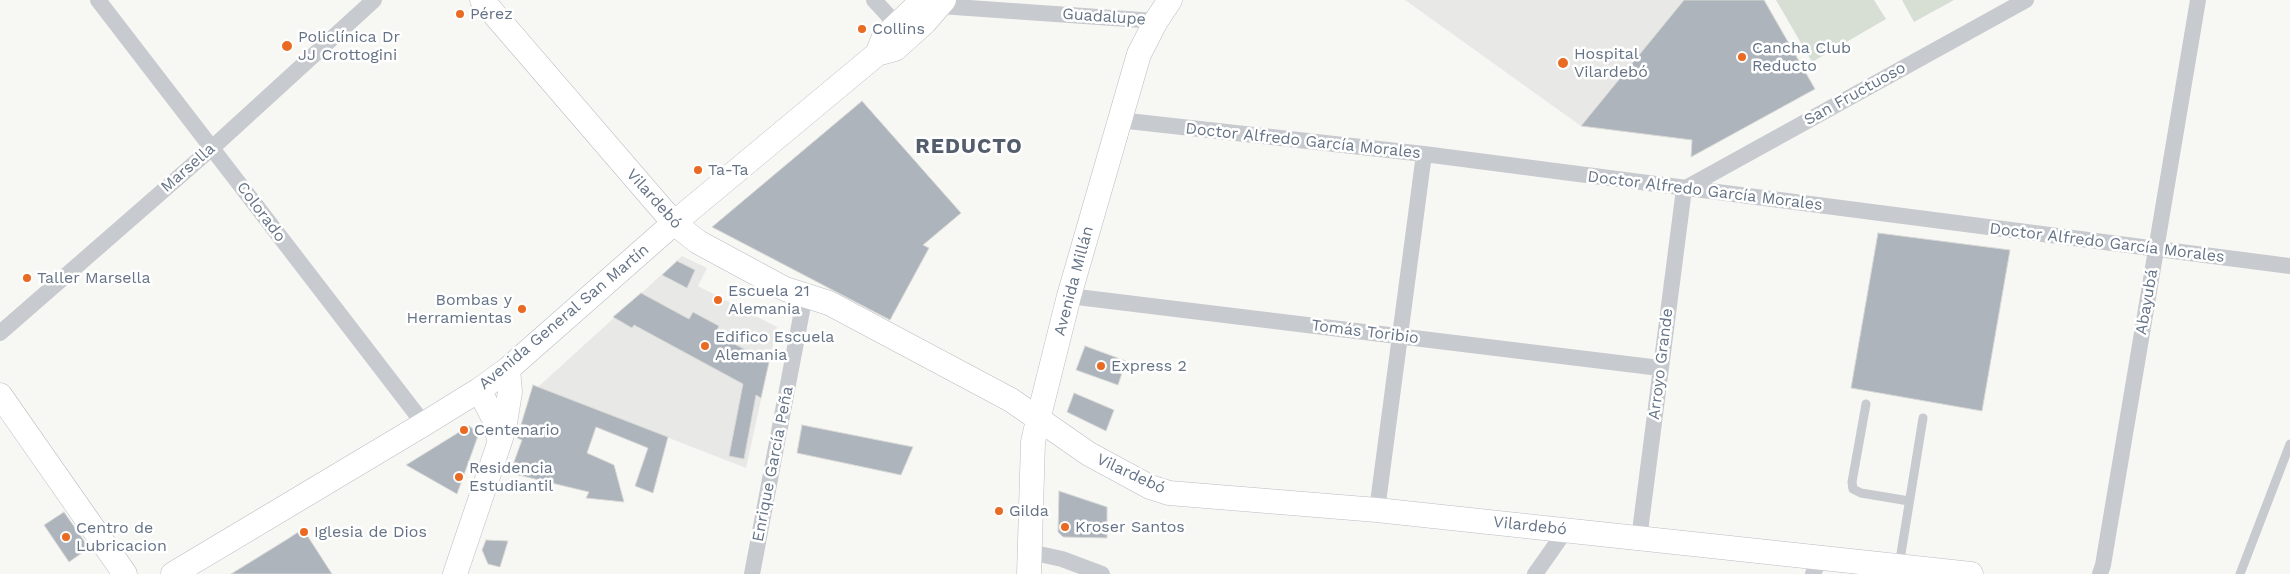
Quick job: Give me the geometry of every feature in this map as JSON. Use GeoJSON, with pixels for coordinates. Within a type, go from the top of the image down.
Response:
{"type":"FeatureCollection","features":[{"type":"Feature","properties":{"kind":"street","name":"Colorado"},"geometry":{"type":"LineString","coordinates":[[98,0],[424,424]]}},
{"type":"Feature","properties":{"kind":"street","name":"Marsella"},"geometry":{"type":"LineString","coordinates":[[0,334],[212,148],[374,0]]}},
{"type":"Feature","properties":{"kind":"street","name":"Vilardebó"},"geometry":{"type":"LineString","coordinates":[[482,0],[674,224],[698,242],[786,289],[829,303],[1011,400],[1089,454],[1150,487],[1169,493],[1377,510],[1566,530],[1816,566],[1899,566],[1971,574]]}},
{"type":"Feature","properties":{"kind":"street"},"geometry":{"type":"LineString","coordinates":[[874,0],[897,25]]}},
{"type":"Feature","properties":{"kind":"street","name":"Avenida Millán"},"geometry":{"type":"LineString","coordinates":[[1029,563],[1034,442],[1038,420],[1070,296],[1139,54],[1156,21],[1170,0]]}},
{"type":"Feature","properties":{"kind":"street","name":"San Fructuoso"},"geometry":{"type":"LineString","coordinates":[[1684,189],[2026,0]]}},
{"type":"Feature","properties":{"kind":"street","name":"Abayubá"},"geometry":{"type":"LineString","coordinates":[[2100,574],[2198,0]]}},
{"type":"Feature","properties":{"kind":"street","name":"Avenida General San Martín"},"geometry":{"type":"LineString","coordinates":[[877,54],[884,37],[897,25],[936,1]]}},
{"type":"Feature","properties":{"kind":"street","name":"Avenida General San Martín"},"geometry":{"type":"LineString","coordinates":[[173,574],[424,424],[479,390],[508,369],[674,224],[877,54],[895,49],[936,1]]}},
{"type":"Feature","properties":{"kind":"street","name":"Guadalupe"},"geometry":{"type":"LineString","coordinates":[[936,1],[1156,21]]}},
{"type":"Feature","properties":{"kind":"street","name":"Doctor Alfredo García Morales"},"geometry":{"type":"LineString","coordinates":[[1119,120],[1424,154],[2290,266]]}},
{"type":"Feature","properties":{"kind":"street"},"geometry":{"type":"LineString","coordinates":[[1377,510],[1424,154]]}},
{"type":"Feature","properties":{"kind":"street","name":"Arroyo Grande"},"geometry":{"type":"LineString","coordinates":[[1639,539],[1684,189]]}},
{"type":"Feature","properties":{"kind":"street","name":"Enrique García Peña"},"geometry":{"type":"LineString","coordinates":[[752,574],[805,295]]}},
{"type":"Feature","properties":{"kind":"street","name":"Tomás Toribio"},"geometry":{"type":"LineString","coordinates":[[1070,296],[1660,368]]}},
{"type":"Feature","properties":{"kind":"street"},"geometry":{"type":"LineString","coordinates":[[455,574],[504,429],[510,392],[508,369]]}},
{"type":"Feature","properties":{"kind":"street"},"geometry":{"type":"LineString","coordinates":[[479,390],[494,419],[500,439]]}},
{"type":"Feature","properties":{"kind":"street"},"geometry":{"type":"LineString","coordinates":[[0,395],[125,574]]}},
{"type":"Feature","properties":{"kind":"street"},"geometry":{"type":"LineString","coordinates":[[1535,574],[1566,530]]}},
{"type":"Feature","properties":{"kind":"street"},"geometry":{"type":"LineString","coordinates":[[1029,563],[1062,559],[1102,574]]}},
{"type":"Feature","properties":{"kind":"lane"},"geometry":{"type":"LineString","coordinates":[[1866,404],[1852,482],[1853,489],[1860,493],[1909,501]]}},
{"type":"Feature","properties":{"kind":"lane"},"geometry":{"type":"LineString","coordinates":[[1899,566],[1923,418]]}},
{"type":"Feature","properties":{"kind":"lane"},"geometry":{"type":"LineString","coordinates":[[2240,574],[2290,444]]}},
{"type":"Feature","properties":{"kind":"shaded area","name":"Hospital Vilardebó"},"geometry":{"type":"Polygon","coordinates":[[[1405,0],[1684,0],[1581,126],[1405,0]]]}},
{"type":"Feature","properties":{"kind":"shaded area"},"geometry":{"type":"Polygon","coordinates":[[[1776,0],[1874,0],[1886,19],[1812,62],[1776,0]]]}},
{"type":"Feature","properties":{"kind":"shaded area"},"geometry":{"type":"Polygon","coordinates":[[[1902,0],[1954,0],[1914,22],[1902,0]]]}},
{"type":"Feature","properties":{"kind":"shaded area"},"geometry":{"type":"Polygon","coordinates":[[[682,256],[707,268],[698,286],[777,327],[746,468],[538,387],[682,256]]]}},
{"type":"Feature","properties":{"kind":"building"},"geometry":{"type":"Polygon","coordinates":[[[1684,0],[1764,0],[1815,89],[1691,157],[1692,140],[1581,126],[1684,0]]]}},
{"type":"Feature","properties":{"kind":"building"},"geometry":{"type":"Polygon","coordinates":[[[862,101],[961,213],[923,245],[929,248],[890,320],[712,227],[862,101]]]}},
{"type":"Feature","properties":{"kind":"building"},"geometry":{"type":"Polygon","coordinates":[[[1878,233],[2010,250],[1982,411],[1851,388],[1878,233]]]}},
{"type":"Feature","properties":{"kind":"building"},"geometry":{"type":"Polygon","coordinates":[[[677,261],[695,270],[687,288],[662,275],[677,261]]]}},
{"type":"Feature","properties":{"kind":"building","name":"Edifico Escuela Alemania"},"geometry":{"type":"Polygon","coordinates":[[[641,293],[689,319],[693,312],[719,326],[717,330],[723,333],[721,337],[769,362],[761,398],[756,395],[744,459],[729,456],[743,384],[634,325],[632,328],[613,317],[641,293]]]}},
{"type":"Feature","properties":{"kind":"building","name":"Express 2"},"geometry":{"type":"Polygon","coordinates":[[[1085,346],[1126,361],[1118,385],[1076,370],[1085,346]]]}},
{"type":"Feature","properties":{"kind":"building"},"geometry":{"type":"Polygon","coordinates":[[[533,385],[668,437],[653,493],[635,486],[648,448],[596,427],[587,453],[614,465],[624,502],[586,498],[589,492],[510,473],[522,440],[517,438],[533,385]]]}},
{"type":"Feature","properties":{"kind":"building"},"geometry":{"type":"Polygon","coordinates":[[[1074,393],[1114,410],[1106,431],[1067,412],[1074,393]]]}},
{"type":"Feature","properties":{"kind":"building"},"geometry":{"type":"Polygon","coordinates":[[[802,425],[913,447],[901,475],[797,453],[802,425]]]}},
{"type":"Feature","properties":{"kind":"building"},"geometry":{"type":"Polygon","coordinates":[[[469,426],[479,433],[457,494],[406,465],[469,426]]]}},
{"type":"Feature","properties":{"kind":"building"},"geometry":{"type":"Polygon","coordinates":[[[1059,491],[1107,507],[1107,538],[1063,537],[1058,532],[1059,491]]]}},
{"type":"Feature","properties":{"kind":"building","name":"Centro de Lubricacion"},"geometry":{"type":"Polygon","coordinates":[[[64,512],[89,548],[69,562],[44,525],[64,512]]]}},
{"type":"Feature","properties":{"kind":"building"},"geometry":{"type":"Polygon","coordinates":[[[303,529],[332,574],[231,574],[286,540],[303,529]]]}},
{"type":"Feature","properties":{"kind":"building"},"geometry":{"type":"Polygon","coordinates":[[[486,540],[508,541],[500,567],[488,564],[482,550],[486,540]]]}},
{"type":"Feature","properties":{"kind":"place","name":"Pérez"},"geometry":{"type":"Point","coordinates":[460,14]}},
{"type":"Feature","properties":{"kind":"place","name":"Collins"},"geometry":{"type":"Point","coordinates":[862,29]}},
{"type":"Feature","properties":{"kind":"place","name":"Policlínica Dr JJ Crottogini"},"geometry":{"type":"Point","coordinates":[287,46]}},
{"type":"Feature","properties":{"kind":"place","name":"Cancha Club Reducto"},"geometry":{"type":"Point","coordinates":[1742,57]}},
{"type":"Feature","properties":{"kind":"place","name":"Hospital Vilardebó"},"geometry":{"type":"Point","coordinates":[1563,63]}},
{"type":"Feature","properties":{"kind":"place","name":"Ta-Ta"},"geometry":{"type":"Point","coordinates":[698,170]}},
{"type":"Feature","properties":{"kind":"place","name":"Taller Marsella"},"geometry":{"type":"Point","coordinates":[27,278]}},
{"type":"Feature","properties":{"kind":"place","name":"Escuela 21 Alemania"},"geometry":{"type":"Point","coordinates":[718,300]}},
{"type":"Feature","properties":{"kind":"place","name":"Bombas y Herramientas"},"geometry":{"type":"Point","coordinates":[522,309]}},
{"type":"Feature","properties":{"kind":"place","name":"Edifico Escuela Alemania"},"geometry":{"type":"Point","coordinates":[705,346]}},
{"type":"Feature","properties":{"kind":"place","name":"Express 2"},"geometry":{"type":"Point","coordinates":[1101,366]}},
{"type":"Feature","properties":{"kind":"place","name":"Centenario"},"geometry":{"type":"Point","coordinates":[464,430]}},
{"type":"Feature","properties":{"kind":"place","name":"Residencia Estudiantil"},"geometry":{"type":"Point","coordinates":[459,477]}},
{"type":"Feature","properties":{"kind":"place","name":"Gilda"},"geometry":{"type":"Point","coordinates":[999,511]}},
{"type":"Feature","properties":{"kind":"place","name":"Kroser Santos"},"geometry":{"type":"Point","coordinates":[1065,527]}},
{"type":"Feature","properties":{"kind":"place","name":"Iglesia de Dios"},"geometry":{"type":"Point","coordinates":[304,532]}},
{"type":"Feature","properties":{"kind":"place","name":"Centro de Lubricacion"},"geometry":{"type":"Point","coordinates":[66,537]}},
{"type":"Feature","properties":{"kind":"district","name":"REDUCTO"},"geometry":{"type":"Point","coordinates":[969,147]}}]}
